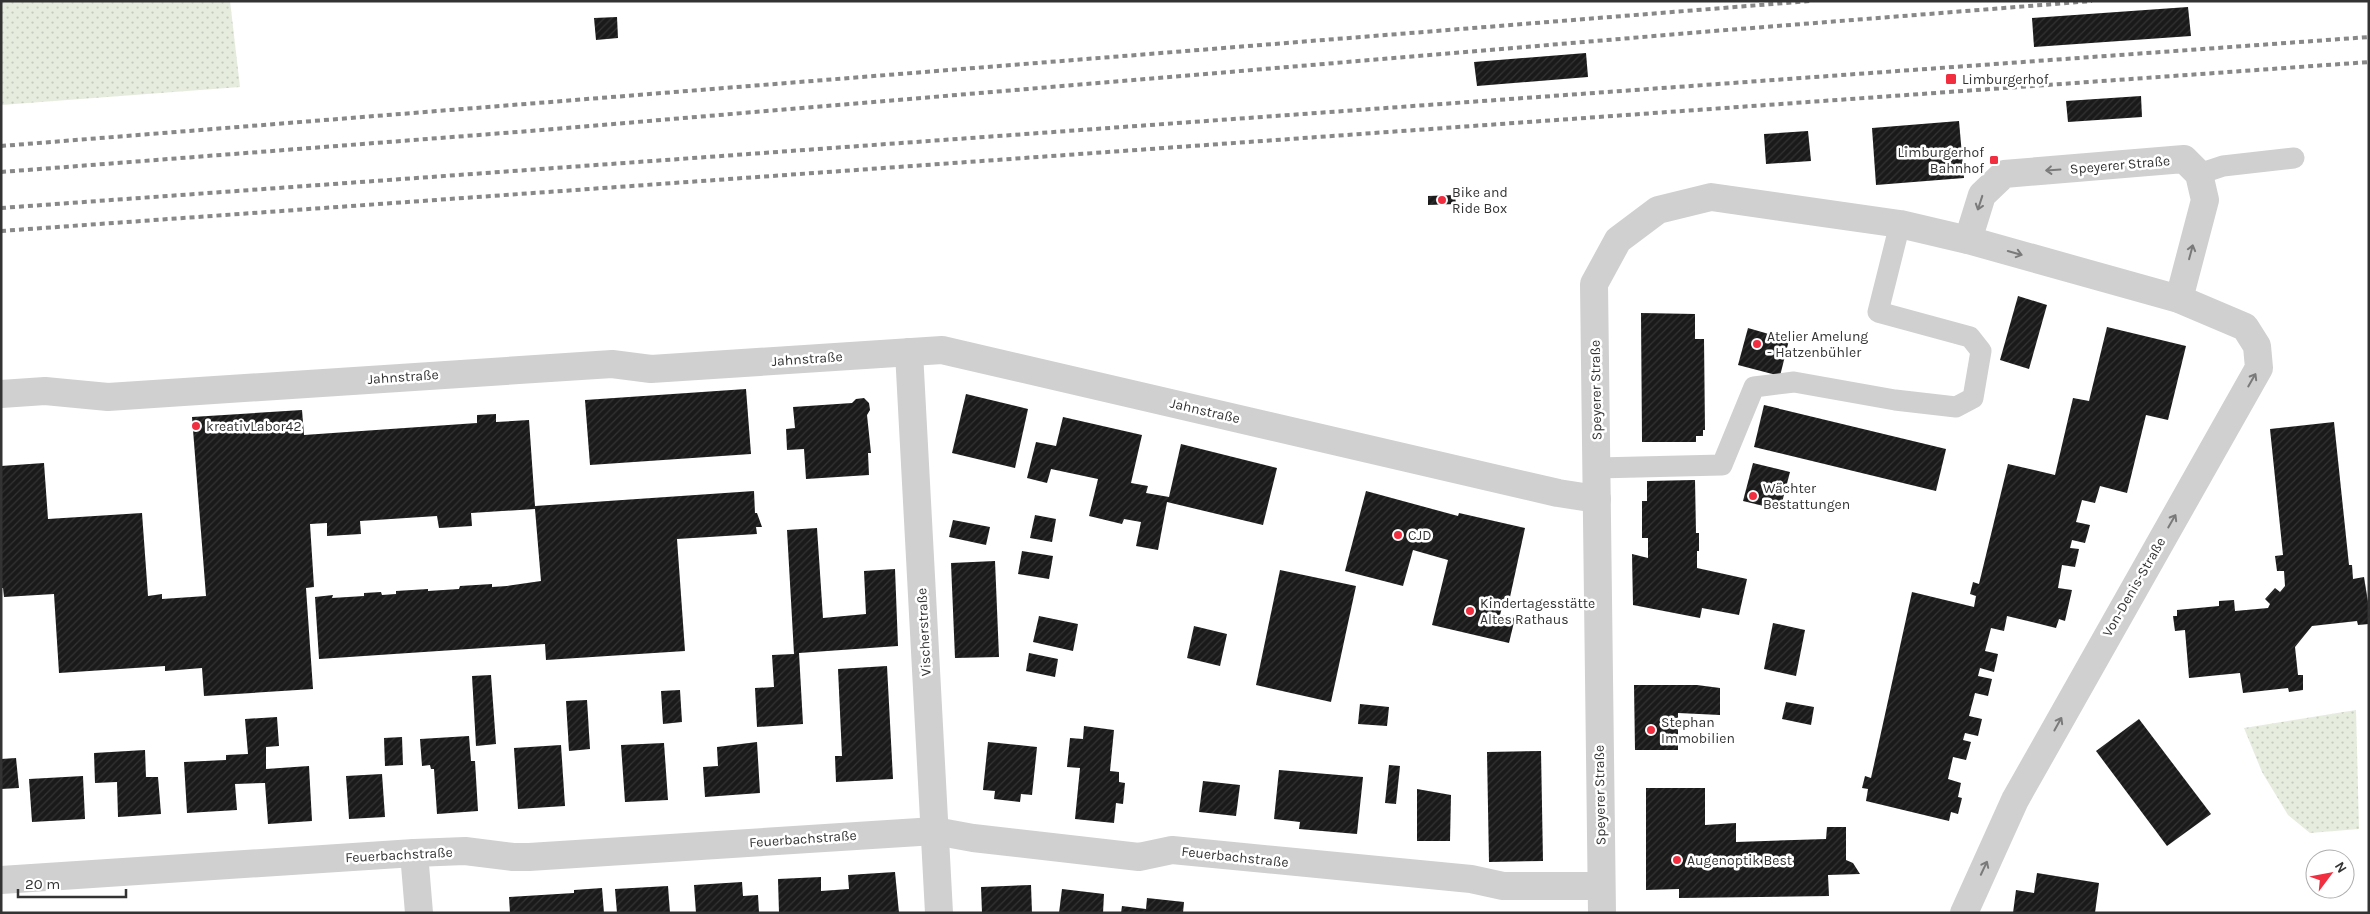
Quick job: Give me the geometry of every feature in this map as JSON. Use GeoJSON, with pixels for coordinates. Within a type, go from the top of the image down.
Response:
{"type":"FeatureCollection","features":[{"type":"Feature","properties":{"kind":"street","name":"Speyerer Straße"},"geometry":{"type":"LineString","coordinates":[[1968,240],[1982,195],[2004,174],[2184,160],[2199,174]]}},
{"type":"Feature","properties":{"kind":"street"},"geometry":{"type":"LineString","coordinates":[[2179,299],[2205,200],[2199,174]]}},
{"type":"Feature","properties":{"kind":"street","name":"Speyerer Straße"},"geometry":{"type":"LineString","coordinates":[[1601,900],[1594,284],[1618,240],[1658,210],[1711,197],[1900,224],[1968,240],[2179,299]]}},
{"type":"Feature","properties":{"kind":"street","name":"Von-Denis-Straße"},"geometry":{"type":"LineString","coordinates":[[1964,913],[2016,800],[2259,368],[2257,346],[2244,327],[2179,299]]}},
{"type":"Feature","properties":{"kind":"street","name":"Jahnstraße"},"geometry":{"type":"LineString","coordinates":[[1,394],[45,390],[108,397],[612,364],[651,369],[942,350],[1558,494],[1597,500]]}},
{"type":"Feature","properties":{"kind":"street","name":"Vischerstraße"},"geometry":{"type":"LineString","coordinates":[[909,352],[939,913]]}},
{"type":"Feature","properties":{"kind":"street","name":"Feuerbachstraße"},"geometry":{"type":"LineString","coordinates":[[1,880],[414,853],[465,851],[529,857],[935,830],[973,838],[1139,857],[1172,850],[1471,880],[1601,900]]}},
{"type":"Feature","properties":{"kind":"street"},"geometry":{"type":"LineString","coordinates":[[414,853],[419,913]]}},
{"type":"Feature","properties":{"kind":"lane"},"geometry":{"type":"LineString","coordinates":[[2199,174],[2223,166],[2294,158]]}},
{"type":"Feature","properties":{"kind":"lane"},"geometry":{"type":"LineString","coordinates":[[1597,468],[1722,465],[1754,387],[1794,382],[1895,400],[1956,407],[1973,398],[1981,351],[1970,337],[1878,312],[1900,224]]}},
{"type":"Feature","properties":{"kind":"shaded area"},"geometry":{"type":"Polygon","coordinates":[[[1,1],[230,1],[240,87],[1,105],[1,1]]]}},
{"type":"Feature","properties":{"kind":"shaded area"},"geometry":{"type":"Polygon","coordinates":[[[2356,710],[2359,829],[2310,833],[2288,815],[2262,772],[2244,728],[2356,710]]]}},
{"type":"Feature","properties":{"kind":"building"},"geometry":{"type":"Polygon","coordinates":[[[2188,7],[2191,36],[2034,47],[2032,18],[2188,7]]]}},
{"type":"Feature","properties":{"kind":"building"},"geometry":{"type":"Polygon","coordinates":[[[617,17],[618,38],[596,40],[594,18],[617,17]]]}},
{"type":"Feature","properties":{"kind":"building"},"geometry":{"type":"Polygon","coordinates":[[[1586,53],[1588,77],[1477,86],[1474,62],[1586,53]]]}},
{"type":"Feature","properties":{"kind":"building"},"geometry":{"type":"Polygon","coordinates":[[[2141,96],[2142,117],[2068,122],[2066,101],[2141,96]]]}},
{"type":"Feature","properties":{"kind":"building"},"geometry":{"type":"Polygon","coordinates":[[[1959,121],[1964,178],[1876,185],[1872,128],[1959,121]]]}},
{"type":"Feature","properties":{"kind":"building"},"geometry":{"type":"Polygon","coordinates":[[[1808,131],[1811,161],[1766,164],[1764,134],[1808,131]]]}},
{"type":"Feature","properties":{"kind":"building","name":"Bike and Ride Box"},"geometry":{"type":"Polygon","coordinates":[[[1455,195],[1456,204],[1428,205],[1428,196],[1455,195]]]}},
{"type":"Feature","properties":{"kind":"building"},"geometry":{"type":"Polygon","coordinates":[[[2018,296],[2047,305],[2029,369],[2000,360],[2018,296]]]}},
{"type":"Feature","properties":{"kind":"building"},"geometry":{"type":"Polygon","coordinates":[[[1641,313],[1695,314],[1695,339],[1704,339],[1705,430],[1703,430],[1703,436],[1696,436],[1696,442],[1642,442],[1641,313]]]}},
{"type":"Feature","properties":{"kind":"building"},"geometry":{"type":"Polygon","coordinates":[[[2107,327],[2186,346],[2168,420],[2146,415],[2127,493],[2100,486],[2095,503],[2082,500],[2076,522],[2090,525],[2085,543],[2072,540],[2070,548],[2079,549],[2075,567],[2062,565],[2058,588],[2072,590],[2065,621],[2059,619],[2056,628],[2007,616],[2004,631],[1991,628],[1985,651],[1998,654],[1994,672],[1980,668],[1978,676],[1992,679],[1988,696],[1975,693],[1969,716],[1982,719],[1978,736],[1965,733],[1963,740],[1971,742],[1966,760],[1953,757],[1948,779],[1961,783],[1958,797],[1962,798],[1958,814],[1951,812],[1949,821],[1866,801],[1868,789],[1862,788],[1865,776],[1871,778],[1912,592],[1974,607],[1976,596],[1970,594],[1973,582],[1979,584],[2008,464],[2055,475],[2073,398],[2089,401],[2107,327]]]}},
{"type":"Feature","properties":{"kind":"building"},"geometry":{"type":"Polygon","coordinates":[[[1748,328],[1789,340],[1780,376],[1738,365],[1748,328]]]}},
{"type":"Feature","properties":{"kind":"building"},"geometry":{"type":"Polygon","coordinates":[[[746,389],[751,454],[590,465],[585,400],[746,389]]]}},
{"type":"Feature","properties":{"kind":"building"},"geometry":{"type":"Polygon","coordinates":[[[966,394],[1028,409],[1015,468],[952,453],[966,394]]]}},
{"type":"Feature","properties":{"kind":"building"},"geometry":{"type":"Polygon","coordinates":[[[864,398],[869,403],[870,410],[867,415],[871,453],[868,453],[869,475],[806,479],[804,449],[787,450],[786,429],[795,428],[793,407],[852,403],[856,399],[864,398]]]}},
{"type":"Feature","properties":{"kind":"building"},"geometry":{"type":"Polygon","coordinates":[[[1764,405],[1946,449],[1936,491],[1754,447],[1764,405]]]}},
{"type":"Feature","properties":{"kind":"building"},"geometry":{"type":"Polygon","coordinates":[[[302,410],[304,435],[477,423],[477,415],[496,414],[496,422],[529,420],[535,506],[754,491],[755,513],[757,513],[762,527],[756,527],[757,534],[677,539],[685,651],[546,660],[545,644],[319,659],[315,597],[333,595],[332,598],[364,596],[364,593],[381,592],[382,595],[396,594],[396,591],[459,589],[460,586],[492,584],[492,587],[507,586],[541,581],[535,509],[471,513],[472,526],[439,528],[437,516],[360,521],[361,534],[327,536],[327,523],[310,524],[314,587],[306,588],[313,689],[204,696],[202,668],[165,671],[165,666],[59,673],[54,594],[4,597],[3,588],[1,588],[1,466],[44,463],[48,519],[142,513],[148,596],[162,594],[162,599],[206,596],[192,417],[302,410]]]}},
{"type":"Feature","properties":{"kind":"building"},"geometry":{"type":"Polygon","coordinates":[[[1063,417],[1142,435],[1131,483],[1148,486],[1146,493],[1169,497],[1181,444],[1277,468],[1263,525],[1167,502],[1158,550],[1136,546],[1141,522],[1124,519],[1122,524],[1089,516],[1098,479],[1051,469],[1047,483],[1027,478],[1036,442],[1056,446],[1063,417]]]}},
{"type":"Feature","properties":{"kind":"building"},"geometry":{"type":"Polygon","coordinates":[[[2334,422],[2349,565],[2352,565],[2353,579],[2364,577],[2369,608],[2369,624],[2358,625],[2357,621],[2312,626],[2295,647],[2298,675],[2303,675],[2303,690],[2289,692],[2288,688],[2243,693],[2240,673],[2189,678],[2185,630],[2175,631],[2173,616],[2177,616],[2177,610],[2219,606],[2219,601],[2234,600],[2235,611],[2268,608],[2270,604],[2265,599],[2275,588],[2280,592],[2285,586],[2284,571],[2277,571],[2275,556],[2283,555],[2270,429],[2334,422]]]}},
{"type":"Feature","properties":{"kind":"building"},"geometry":{"type":"Polygon","coordinates":[[[1753,463],[1790,472],[1780,510],[1743,501],[1753,463]]]}},
{"type":"Feature","properties":{"kind":"building"},"geometry":{"type":"Polygon","coordinates":[[[1695,480],[1696,533],[1699,533],[1697,568],[1747,579],[1739,615],[1702,608],[1700,618],[1633,605],[1632,554],[1648,558],[1648,538],[1642,538],[1642,501],[1647,501],[1647,481],[1695,480]]]}},
{"type":"Feature","properties":{"kind":"building"},"geometry":{"type":"Polygon","coordinates":[[[1366,491],[1458,516],[1459,513],[1525,528],[1510,597],[1505,596],[1500,615],[1515,618],[1509,643],[1432,625],[1448,560],[1413,550],[1403,586],[1345,571],[1366,491]]]}},
{"type":"Feature","properties":{"kind":"building"},"geometry":{"type":"Polygon","coordinates":[[[1035,515],[1056,519],[1052,542],[1030,538],[1035,515]]]}},
{"type":"Feature","properties":{"kind":"building"},"geometry":{"type":"Polygon","coordinates":[[[953,520],[990,527],[986,545],[949,537],[953,520]]]}},
{"type":"Feature","properties":{"kind":"building"},"geometry":{"type":"Polygon","coordinates":[[[817,528],[823,618],[866,614],[864,571],[895,569],[898,646],[799,653],[803,724],[757,727],[755,688],[774,687],[772,655],[794,654],[787,530],[817,528]]]}},
{"type":"Feature","properties":{"kind":"building"},"geometry":{"type":"Polygon","coordinates":[[[1022,551],[1053,556],[1049,579],[1018,574],[1022,551]]]}},
{"type":"Feature","properties":{"kind":"building"},"geometry":{"type":"Polygon","coordinates":[[[995,561],[999,657],[955,658],[951,563],[995,561]]]}},
{"type":"Feature","properties":{"kind":"building"},"geometry":{"type":"Polygon","coordinates":[[[1280,570],[1356,586],[1331,702],[1256,685],[1280,570]]]}},
{"type":"Feature","properties":{"kind":"building"},"geometry":{"type":"Polygon","coordinates":[[[1039,616],[1078,624],[1073,651],[1033,642],[1039,616]]]}},
{"type":"Feature","properties":{"kind":"building"},"geometry":{"type":"Polygon","coordinates":[[[1773,623],[1805,630],[1796,676],[1764,669],[1773,623]]]}},
{"type":"Feature","properties":{"kind":"building"},"geometry":{"type":"Polygon","coordinates":[[[1194,626],[1227,634],[1220,666],[1187,658],[1194,626]]]}},
{"type":"Feature","properties":{"kind":"building"},"geometry":{"type":"Polygon","coordinates":[[[1029,653],[1058,659],[1055,677],[1026,671],[1029,653]]]}},
{"type":"Feature","properties":{"kind":"building"},"geometry":{"type":"Polygon","coordinates":[[[887,666],[893,779],[836,782],[835,756],[842,756],[838,669],[887,666]]]}},
{"type":"Feature","properties":{"kind":"building"},"geometry":{"type":"Polygon","coordinates":[[[491,675],[496,744],[476,746],[472,676],[491,675]]]}},
{"type":"Feature","properties":{"kind":"building"},"geometry":{"type":"Polygon","coordinates":[[[1634,685],[1697,685],[1720,688],[1720,715],[1678,713],[1678,750],[1635,750],[1634,685]]]}},
{"type":"Feature","properties":{"kind":"building"},"geometry":{"type":"Polygon","coordinates":[[[680,690],[682,722],[663,724],[661,691],[680,690]]]}},
{"type":"Feature","properties":{"kind":"building"},"geometry":{"type":"Polygon","coordinates":[[[587,700],[590,749],[569,751],[566,701],[587,700]]]}},
{"type":"Feature","properties":{"kind":"building"},"geometry":{"type":"Polygon","coordinates":[[[1786,702],[1814,707],[1811,725],[1782,719],[1786,702]]]}},
{"type":"Feature","properties":{"kind":"building"},"geometry":{"type":"Polygon","coordinates":[[[1360,704],[1389,707],[1387,726],[1358,724],[1360,704]]]}},
{"type":"Feature","properties":{"kind":"building"},"geometry":{"type":"Polygon","coordinates":[[[277,717],[279,746],[266,747],[266,769],[309,766],[312,821],[268,824],[265,783],[235,784],[237,810],[187,813],[184,762],[226,760],[226,755],[248,754],[245,719],[277,717]]]}},
{"type":"Feature","properties":{"kind":"building"},"geometry":{"type":"Polygon","coordinates":[[[2139,719],[2211,814],[2167,846],[2096,751],[2139,719]]]}},
{"type":"Feature","properties":{"kind":"building"},"geometry":{"type":"Polygon","coordinates":[[[1084,726],[1114,730],[1110,771],[1119,772],[1119,782],[1125,783],[1123,804],[1116,803],[1114,823],[1075,819],[1080,768],[1067,767],[1070,738],[1083,739],[1084,726]]]}},
{"type":"Feature","properties":{"kind":"building"},"geometry":{"type":"Polygon","coordinates":[[[469,736],[471,761],[475,761],[478,811],[437,814],[434,769],[431,769],[430,765],[422,766],[420,739],[469,736]]]}},
{"type":"Feature","properties":{"kind":"building"},"geometry":{"type":"Polygon","coordinates":[[[402,737],[403,765],[385,766],[384,738],[402,737]]]}},
{"type":"Feature","properties":{"kind":"building"},"geometry":{"type":"Polygon","coordinates":[[[757,742],[760,793],[705,797],[703,767],[718,766],[717,747],[757,742]]]}},
{"type":"Feature","properties":{"kind":"building"},"geometry":{"type":"Polygon","coordinates":[[[988,742],[1037,747],[1032,795],[1021,794],[1020,802],[994,799],[995,791],[983,790],[988,742]]]}},
{"type":"Feature","properties":{"kind":"building"},"geometry":{"type":"Polygon","coordinates":[[[664,743],[668,800],[625,802],[621,745],[664,743]]]}},
{"type":"Feature","properties":{"kind":"building"},"geometry":{"type":"Polygon","coordinates":[[[561,745],[565,806],[518,809],[514,748],[561,745]]]}},
{"type":"Feature","properties":{"kind":"building"},"geometry":{"type":"Polygon","coordinates":[[[145,750],[146,777],[158,777],[161,814],[118,817],[117,782],[95,783],[94,753],[145,750]]]}},
{"type":"Feature","properties":{"kind":"building"},"geometry":{"type":"Polygon","coordinates":[[[1541,751],[1543,861],[1489,862],[1487,752],[1541,751]]]}},
{"type":"Feature","properties":{"kind":"building"},"geometry":{"type":"Polygon","coordinates":[[[16,758],[19,788],[1,789],[1,759],[16,758]]]}},
{"type":"Feature","properties":{"kind":"building"},"geometry":{"type":"Polygon","coordinates":[[[1389,765],[1400,766],[1396,804],[1385,803],[1389,765]]]}},
{"type":"Feature","properties":{"kind":"building"},"geometry":{"type":"Polygon","coordinates":[[[1279,770],[1363,777],[1357,834],[1299,829],[1300,822],[1274,819],[1279,770]]]}},
{"type":"Feature","properties":{"kind":"building"},"geometry":{"type":"Polygon","coordinates":[[[382,774],[385,817],[349,819],[346,776],[382,774]]]}},
{"type":"Feature","properties":{"kind":"building"},"geometry":{"type":"Polygon","coordinates":[[[83,776],[85,819],[32,822],[29,779],[83,776]]]}},
{"type":"Feature","properties":{"kind":"building"},"geometry":{"type":"Polygon","coordinates":[[[1203,781],[1240,785],[1236,816],[1199,812],[1203,781]]]}},
{"type":"Feature","properties":{"kind":"building"},"geometry":{"type":"Polygon","coordinates":[[[1646,788],[1705,788],[1705,825],[1736,823],[1736,842],[1826,839],[1827,827],[1846,827],[1846,860],[1853,863],[1860,874],[1828,875],[1829,896],[1679,898],[1679,889],[1646,890],[1646,788]]]}},
{"type":"Feature","properties":{"kind":"building"},"geometry":{"type":"Polygon","coordinates":[[[1417,789],[1451,795],[1450,841],[1417,841],[1417,789]]]}},
{"type":"Feature","properties":{"kind":"building"},"geometry":{"type":"Polygon","coordinates":[[[895,872],[899,913],[779,913],[778,879],[821,877],[821,891],[849,889],[848,875],[895,872]]]}},
{"type":"Feature","properties":{"kind":"building"},"geometry":{"type":"Polygon","coordinates":[[[2037,873],[2099,883],[2095,913],[2013,913],[2016,890],[2034,893],[2037,873]]]}},
{"type":"Feature","properties":{"kind":"building"},"geometry":{"type":"Polygon","coordinates":[[[742,882],[743,896],[758,895],[759,913],[696,913],[694,885],[742,882]]]}},
{"type":"Feature","properties":{"kind":"building"},"geometry":{"type":"Polygon","coordinates":[[[1031,885],[1032,913],[982,913],[981,887],[1031,885]]]}},
{"type":"Feature","properties":{"kind":"building"},"geometry":{"type":"Polygon","coordinates":[[[668,886],[670,913],[617,913],[615,889],[668,886]]]}},
{"type":"Feature","properties":{"kind":"building"},"geometry":{"type":"Polygon","coordinates":[[[602,888],[604,913],[510,913],[509,897],[574,893],[574,890],[602,888]]]}},
{"type":"Feature","properties":{"kind":"building"},"geometry":{"type":"Polygon","coordinates":[[[1062,889],[1104,894],[1103,913],[1059,913],[1062,889]]]}},
{"type":"Feature","properties":{"kind":"building"},"geometry":{"type":"Polygon","coordinates":[[[1147,898],[1184,902],[1183,913],[1121,913],[1122,906],[1146,909],[1147,898]]]}},
{"type":"Feature","properties":{"kind":"railway"},"geometry":{"type":"LineString","coordinates":[[1,146],[1810,1]]}},
{"type":"Feature","properties":{"kind":"railway"},"geometry":{"type":"LineString","coordinates":[[1,172],[530,131],[2092,1]]}},
{"type":"Feature","properties":{"kind":"railway"},"geometry":{"type":"LineString","coordinates":[[1,208],[2369,37]]}},
{"type":"Feature","properties":{"kind":"railway"},"geometry":{"type":"LineString","coordinates":[[1,231],[2369,62]]}},
{"type":"Feature","properties":{"kind":"place","name":"Limburgerhof"},"geometry":{"type":"Point","coordinates":[1951,79]}},
{"type":"Feature","properties":{"kind":"place","name":"Limburgerhof Bahnhof"},"geometry":{"type":"Point","coordinates":[1994,160]}},
{"type":"Feature","properties":{"kind":"place","name":"Bike and Ride Box"},"geometry":{"type":"Point","coordinates":[1442,200]}},
{"type":"Feature","properties":{"kind":"place","name":"Atelier Amelung - Hatzenbühler"},"geometry":{"type":"Point","coordinates":[1757,344]}},
{"type":"Feature","properties":{"kind":"place","name":"kreativLabor42"},"geometry":{"type":"Point","coordinates":[196,426]}},
{"type":"Feature","properties":{"kind":"place","name":"Wächter Bestattungen"},"geometry":{"type":"Point","coordinates":[1753,496]}},
{"type":"Feature","properties":{"kind":"place","name":"CJD"},"geometry":{"type":"Point","coordinates":[1398,535]}},
{"type":"Feature","properties":{"kind":"place","name":"Kindertagesstätte Altes Rathaus"},"geometry":{"type":"Point","coordinates":[1470,611]}},
{"type":"Feature","properties":{"kind":"place","name":"Stephan Immobilien"},"geometry":{"type":"Point","coordinates":[1651,730]}},
{"type":"Feature","properties":{"kind":"place","name":"Augenoptik Best"},"geometry":{"type":"Point","coordinates":[1677,860]}}]}
